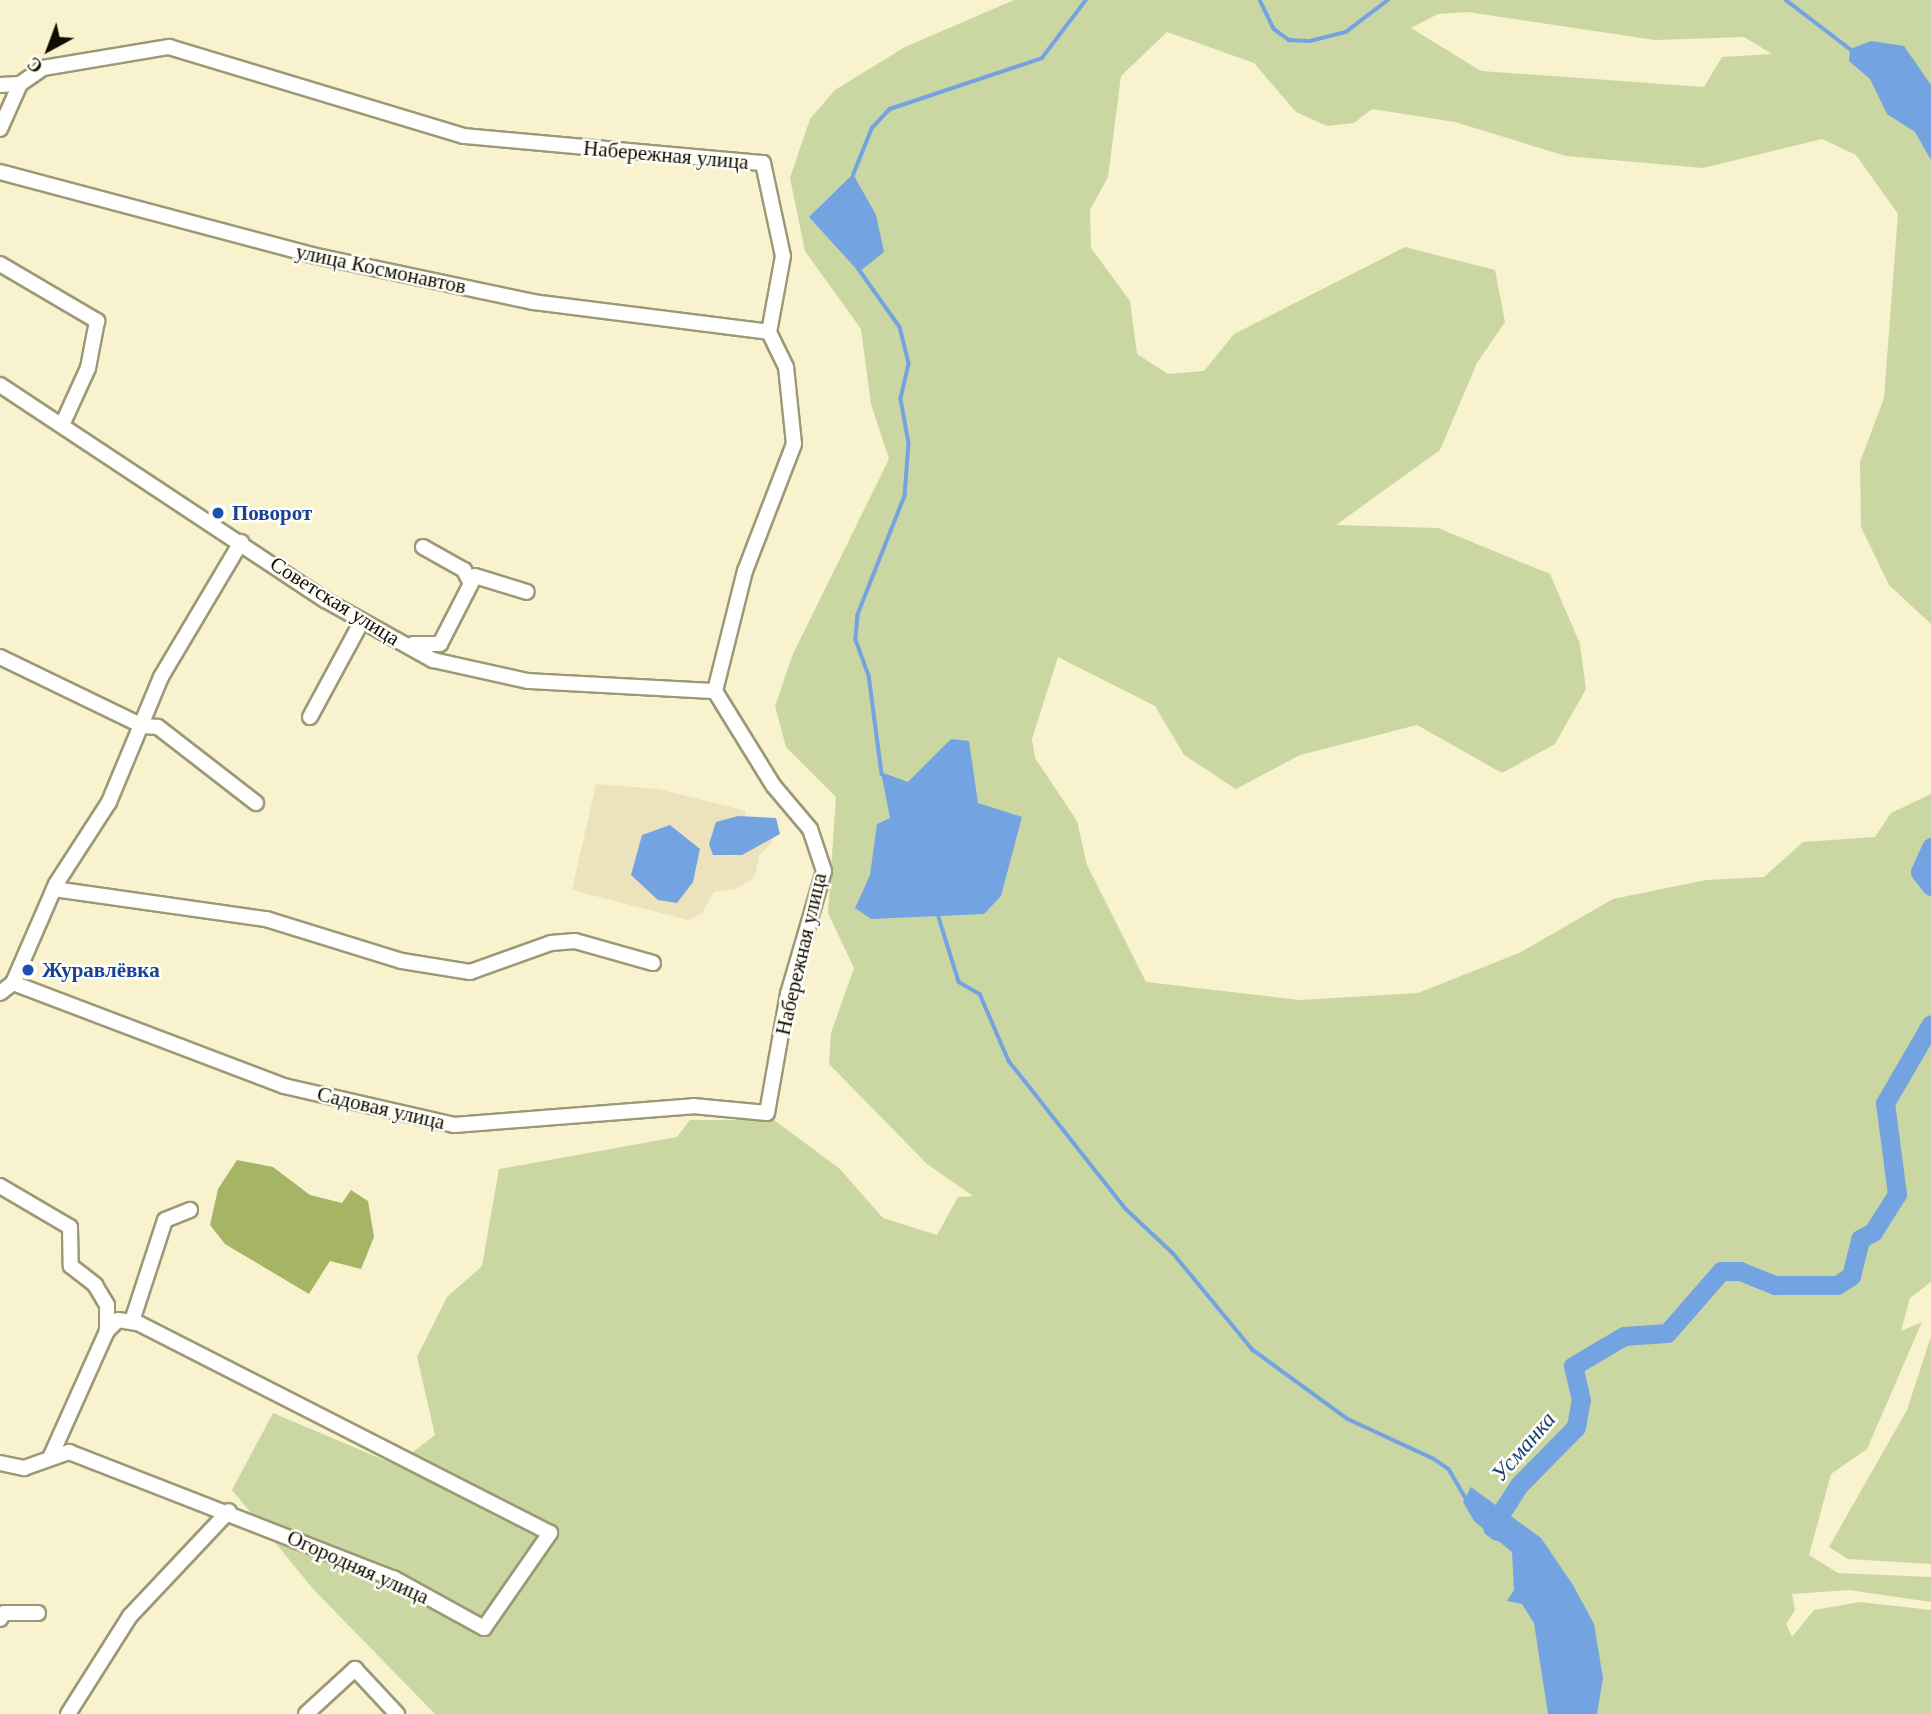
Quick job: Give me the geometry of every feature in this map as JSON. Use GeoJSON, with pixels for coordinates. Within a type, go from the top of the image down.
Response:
{"type":"FeatureCollection","features":[{"type":"Feature","properties":{"kind":"street","name":"Набережная улица"},"geometry":{"type":"LineString","coordinates":[[0,85],[20,84],[43,68],[169,47],[464,136],[762,163],[782,256],[769,332]]}},
{"type":"Feature","properties":{"kind":"street"},"geometry":{"type":"LineString","coordinates":[[0,129],[20,84]]}},
{"type":"Feature","properties":{"kind":"street","name":"улица Космонавтов"},"geometry":{"type":"LineString","coordinates":[[0,172],[312,256],[520,299],[769,332]]}},
{"type":"Feature","properties":{"kind":"street"},"geometry":{"type":"LineString","coordinates":[[0,264],[97,321],[88,368],[62,425]]}},
{"type":"Feature","properties":{"kind":"street"},"geometry":{"type":"LineString","coordinates":[[715,691],[745,571],[794,444],[786,368],[769,332]]}},
{"type":"Feature","properties":{"kind":"street","name":"Советская улица"},"geometry":{"type":"LineString","coordinates":[[0,385],[362,621],[433,660],[528,681],[715,691]]}},
{"type":"Feature","properties":{"kind":"street"},"geometry":{"type":"LineString","coordinates":[[0,993],[13,983],[54,889],[109,802],[143,726],[161,677],[241,542]]}},
{"type":"Feature","properties":{"kind":"street"},"geometry":{"type":"LineString","coordinates":[[423,547],[464,570],[470,582]]}},
{"type":"Feature","properties":{"kind":"street"},"geometry":{"type":"LineString","coordinates":[[409,647],[440,645],[470,582],[481,575],[527,592]]}},
{"type":"Feature","properties":{"kind":"street"},"geometry":{"type":"LineString","coordinates":[[310,718],[362,621]]}},
{"type":"Feature","properties":{"kind":"street"},"geometry":{"type":"LineString","coordinates":[[0,657],[143,726],[158,727],[256,803]]}},
{"type":"Feature","properties":{"kind":"street","name":"Набережная улица"},"geometry":{"type":"LineString","coordinates":[[715,691],[774,785],[810,829],[824,871],[788,994],[767,1113]]}},
{"type":"Feature","properties":{"kind":"street"},"geometry":{"type":"LineString","coordinates":[[54,889],[266,919],[402,961],[470,972],[551,943],[575,941],[653,963]]}},
{"type":"Feature","properties":{"kind":"street","name":"Садовая улица"},"geometry":{"type":"LineString","coordinates":[[13,983],[284,1086],[454,1125],[693,1106],[767,1113]]}},
{"type":"Feature","properties":{"kind":"street"},"geometry":{"type":"LineString","coordinates":[[0,1186],[70,1227],[71,1266],[95,1285],[107,1305],[107,1331]]}},
{"type":"Feature","properties":{"kind":"street"},"geometry":{"type":"LineString","coordinates":[[50,1458],[107,1331],[118,1320],[132,1321],[165,1220],[190,1210]]}},
{"type":"Feature","properties":{"kind":"street","name":"Огородняя улица"},"geometry":{"type":"LineString","coordinates":[[0,1463],[24,1468],[69,1452],[229,1511],[393,1578],[485,1628],[551,1533],[132,1321]]}},
{"type":"Feature","properties":{"kind":"street"},"geometry":{"type":"LineString","coordinates":[[68,1714],[130,1616],[229,1511]]}},
{"type":"Feature","properties":{"kind":"street"},"geometry":{"type":"LineString","coordinates":[[0,1619],[38,1613]]}},
{"type":"Feature","properties":{"kind":"street"},"geometry":{"type":"LineString","coordinates":[[306,1714],[355,1669],[397,1714]]}},
{"type":"Feature","properties":{"kind":"green space"},"geometry":{"type":"Polygon","coordinates":[[[1014,0],[1931,0],[1931,624],[1889,585],[1861,527],[1860,462],[1884,398],[1898,214],[1856,155],[1822,139],[1703,168],[1566,156],[1455,122],[1372,109],[1354,123],[1327,126],[1296,112],[1254,63],[1167,32],[1121,76],[1108,177],[1090,210],[1091,248],[1130,301],[1137,354],[1168,374],[1204,371],[1234,334],[1405,247],[1495,270],[1505,322],[1477,363],[1440,450],[1336,525],[1438,528],[1550,574],[1580,644],[1586,689],[1555,744],[1502,773],[1417,725],[1300,755],[1236,789],[1184,755],[1155,706],[1058,657],[1032,739],[1035,758],[1077,821],[1087,865],[1146,982],[1300,1000],[1418,993],[1519,953],[1613,899],[1706,880],[1764,877],[1803,842],[1875,837],[1891,813],[1931,794],[1931,1282],[1910,1298],[1901,1331],[1922,1322],[1867,1449],[1831,1474],[1809,1555],[1838,1573],[1931,1577],[1931,1602],[1849,1590],[1792,1594],[1795,1610],[1786,1624],[1792,1637],[1814,1610],[1860,1602],[1931,1610],[1931,1714],[435,1714],[314,1590],[232,1490],[273,1413],[396,1465],[435,1435],[417,1357],[447,1297],[482,1266],[499,1169],[677,1137],[690,1120],[774,1120],[840,1169],[883,1218],[937,1235],[958,1197],[973,1196],[927,1164],[829,1064],[831,1033],[854,968],[828,913],[836,797],[786,747],[775,706],[793,654],[889,459],[871,404],[861,329],[805,251],[790,178],[810,119],[835,90],[905,47],[1014,0]],[[1468,12],[1438,14],[1411,28],[1481,71],[1704,87],[1722,57],[1772,54],[1744,37],[1655,40],[1468,12]]]}},
{"type":"Feature","properties":{"kind":"green space"},"geometry":{"type":"Polygon","coordinates":[[[237,1160],[273,1167],[310,1195],[342,1203],[351,1190],[368,1201],[374,1237],[361,1269],[330,1261],[309,1294],[225,1244],[210,1225],[218,1189],[237,1160]]]}},
{"type":"Feature","properties":{"kind":"green space"},"geometry":{"type":"Polygon","coordinates":[[[1931,1336],[1931,1564],[1848,1559],[1829,1547],[1907,1410],[1931,1336]]]}},
{"type":"Feature","properties":{"kind":"sand"},"geometry":{"type":"Polygon","coordinates":[[[596,784],[658,789],[746,811],[745,817],[714,830],[712,837],[731,857],[772,838],[771,844],[759,856],[755,876],[737,889],[714,892],[702,913],[688,920],[572,890],[596,784]]]}},
{"type":"Feature","properties":{"kind":"water"},"geometry":{"type":"Polygon","coordinates":[[[1871,41],[1904,46],[1931,85],[1931,160],[1915,132],[1887,114],[1870,79],[1849,61],[1850,49],[1871,41]]]}},
{"type":"Feature","properties":{"kind":"water"},"geometry":{"type":"Polygon","coordinates":[[[853,174],[876,215],[884,252],[859,272],[809,217],[853,174]]]}},
{"type":"Feature","properties":{"kind":"water"},"geometry":{"type":"Polygon","coordinates":[[[951,739],[969,741],[978,803],[1022,817],[1001,896],[984,914],[871,919],[855,908],[870,875],[877,824],[890,818],[881,772],[908,782],[951,739]]]}},
{"type":"Feature","properties":{"kind":"water"},"geometry":{"type":"Polygon","coordinates":[[[738,816],[776,818],[780,834],[742,855],[713,855],[709,844],[716,822],[738,816]]]}},
{"type":"Feature","properties":{"kind":"water"},"geometry":{"type":"Polygon","coordinates":[[[670,825],[700,849],[693,882],[677,903],[658,900],[631,875],[642,835],[670,825]]]}},
{"type":"Feature","properties":{"kind":"water"},"geometry":{"type":"Polygon","coordinates":[[[1471,1487],[1541,1538],[1573,1585],[1594,1624],[1603,1678],[1597,1714],[1548,1714],[1534,1623],[1522,1604],[1507,1601],[1514,1590],[1512,1552],[1474,1521],[1463,1502],[1471,1487]]]}},
{"type":"Feature","properties":{"kind":"waterway"},"geometry":{"type":"LineString","coordinates":[[853,175],[872,128],[890,109],[1042,58],[1086,0]]}},
{"type":"Feature","properties":{"kind":"waterway"},"geometry":{"type":"LineString","coordinates":[[1260,0],[1274,29],[1289,40],[1310,41],[1346,32],[1388,0]]}},
{"type":"Feature","properties":{"kind":"waterway"},"geometry":{"type":"LineString","coordinates":[[1786,0],[1854,52]]}},
{"type":"Feature","properties":{"kind":"waterway"},"geometry":{"type":"LineString","coordinates":[[858,268],[900,327],[909,364],[901,399],[909,443],[905,496],[858,615],[856,640],[869,675],[882,774]]}},
{"type":"Feature","properties":{"kind":"waterway","name":"Усманка"},"geometry":{"type":"LineString","coordinates":[[1931,847],[1920,872],[1931,886]]}},
{"type":"Feature","properties":{"kind":"waterway"},"geometry":{"type":"LineString","coordinates":[[938,914],[959,982],[980,994],[1009,1061],[1125,1208],[1173,1253],[1253,1350],[1348,1419],[1434,1459],[1449,1469],[1467,1500]]}},
{"type":"Feature","properties":{"kind":"waterway","name":"Усманка"},"geometry":{"type":"LineString","coordinates":[[1497,1531],[1492,1527],[1519,1485],[1576,1427],[1581,1400],[1573,1366],[1624,1336],[1667,1333],[1721,1271],[1740,1271],[1775,1285],[1837,1285],[1851,1276],[1860,1239],[1873,1232],[1897,1194],[1885,1103],[1931,1024]]}},
{"type":"Feature","properties":{"kind":"place","name":"Поворот"},"geometry":{"type":"Point","coordinates":[218,513]}},
{"type":"Feature","properties":{"kind":"place","name":"Журавлёвка"},"geometry":{"type":"Point","coordinates":[28,970]}}]}
